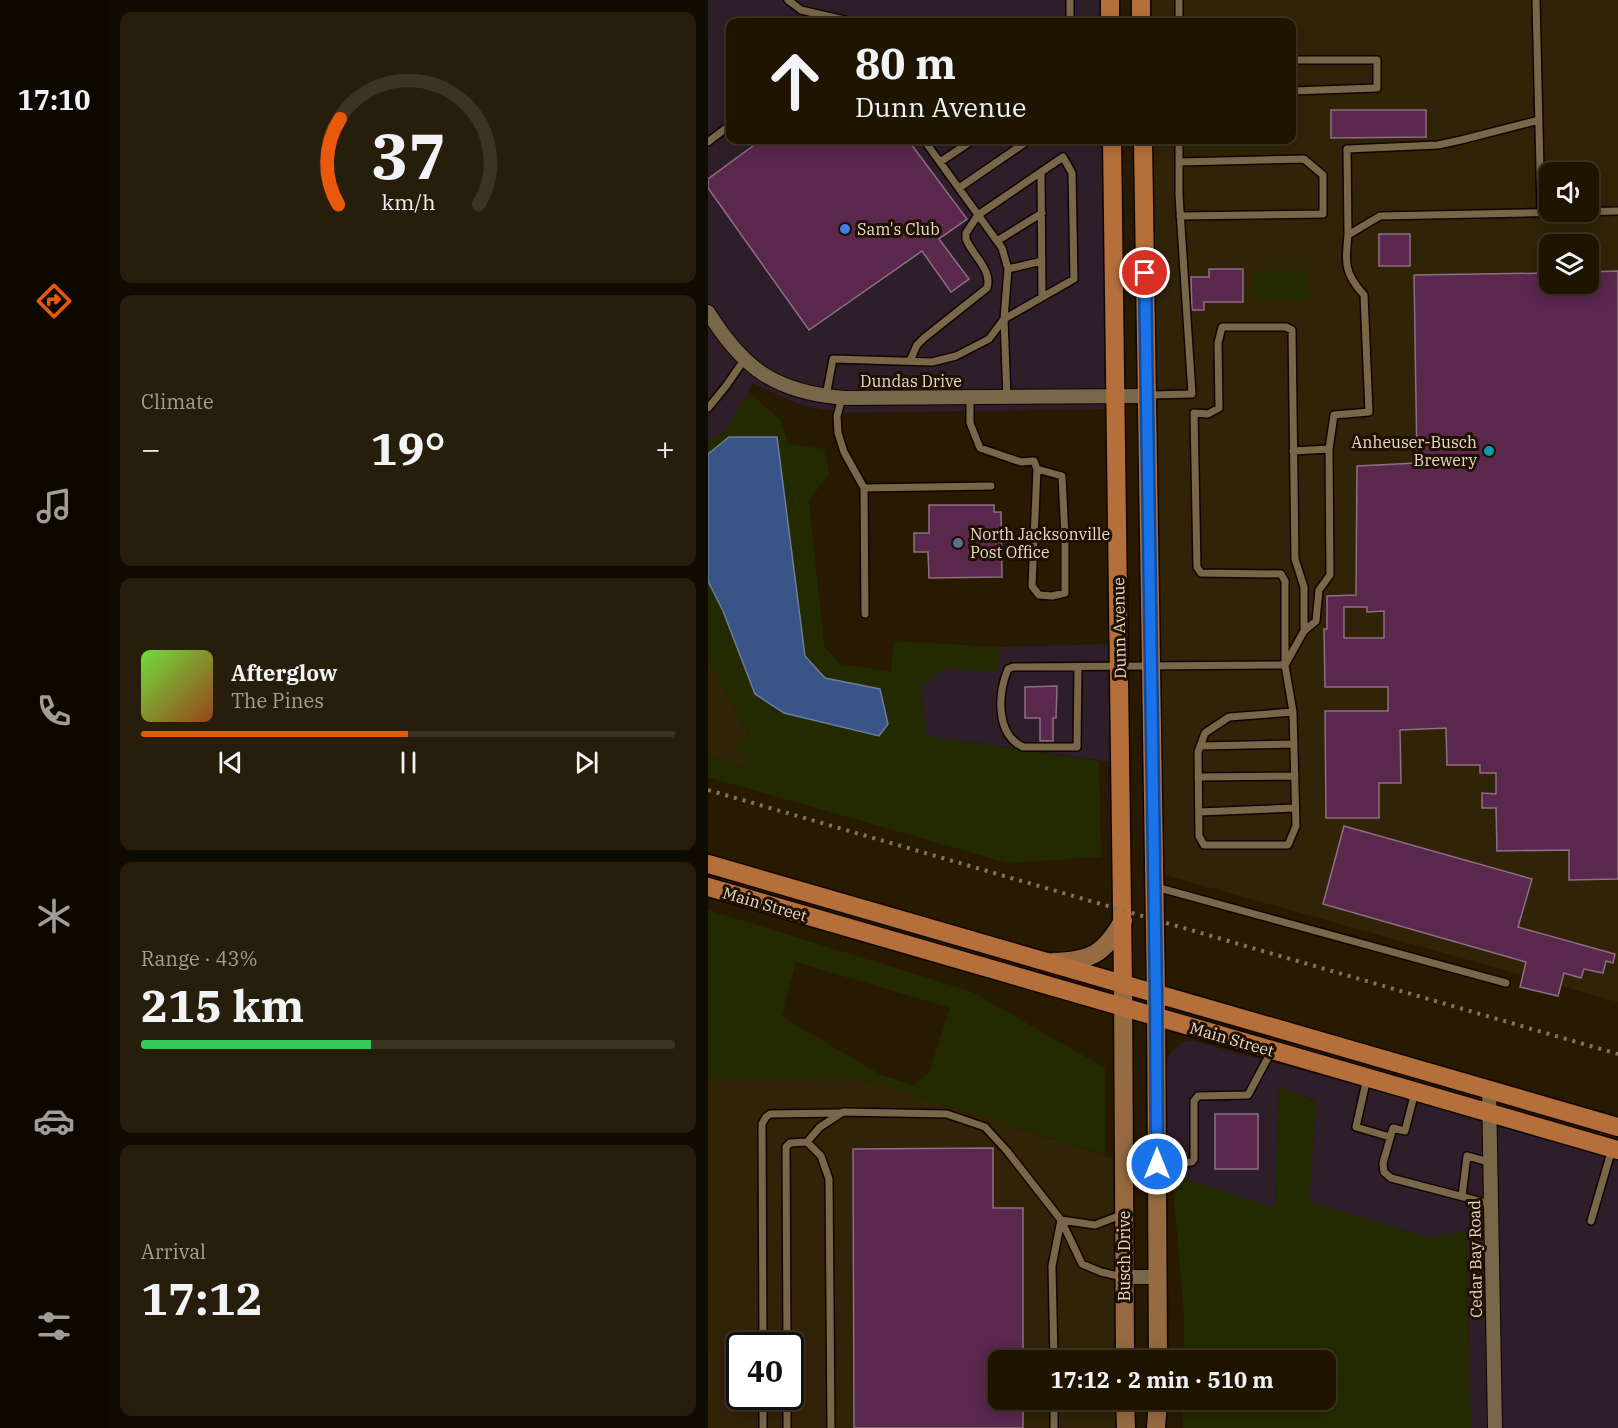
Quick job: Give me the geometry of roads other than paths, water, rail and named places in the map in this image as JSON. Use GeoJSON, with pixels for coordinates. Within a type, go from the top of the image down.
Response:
{"type":"FeatureCollection","features":[{"type":"Feature","properties":{"kind":"main road"},"geometry":{"type":"LineString","coordinates":[[1110,0],[1110,18]]}},
{"type":"Feature","properties":{"kind":"main road"},"geometry":{"type":"LineString","coordinates":[[1141,0],[1142,18]]}},
{"type":"Feature","properties":{"kind":"main road","name":"Dunn Avenue"},"geometry":{"type":"LineString","coordinates":[[1112,144],[1123,985]]}},
{"type":"Feature","properties":{"kind":"main road","name":"Dunn Avenue"},"geometry":{"type":"LineString","coordinates":[[1143,144],[1156,994]]}},
{"type":"Feature","properties":{"kind":"main road","name":"Main Street"},"geometry":{"type":"LineString","coordinates":[[708,864],[1618,1127]]}},
{"type":"Feature","properties":{"kind":"main road","name":"Main Street"},"geometry":{"type":"LineString","coordinates":[[708,887],[1615,1150]]}},
{"type":"Feature","properties":{"kind":"street","name":"Dundas Drive"},"geometry":{"type":"LineString","coordinates":[[708,312],[721,333],[744,360],[771,380],[802,392],[842,398],[1147,396]]}},
{"type":"Feature","properties":{"kind":"street"},"geometry":{"type":"LineString","coordinates":[[1045,962],[1074,961],[1093,956],[1113,939],[1123,921]]}},
{"type":"Feature","properties":{"kind":"street","name":"Dunn Avenue"},"geometry":{"type":"LineString","coordinates":[[1123,985],[1123,1008]]}},
{"type":"Feature","properties":{"kind":"street","name":"Dunn Avenue"},"geometry":{"type":"LineString","coordinates":[[1156,994],[1156,1017]]}},
{"type":"Feature","properties":{"kind":"street","name":"Busch Drive"},"geometry":{"type":"LineString","coordinates":[[1123,1008],[1125,1350]]}},
{"type":"Feature","properties":{"kind":"street","name":"Busch Drive"},"geometry":{"type":"LineString","coordinates":[[1156,1017],[1158,1350]]}},
{"type":"Feature","properties":{"kind":"street","name":"Cedar Bay Road"},"geometry":{"type":"LineString","coordinates":[[1489,1089],[1495,1428]]}},
{"type":"Feature","properties":{"kind":"street"},"geometry":{"type":"LineString","coordinates":[[1124,1277],[1157,1277]]}},
{"type":"Feature","properties":{"kind":"street"},"geometry":{"type":"LineString","coordinates":[[1125,1410],[1126,1428]]}},
{"type":"Feature","properties":{"kind":"street"},"geometry":{"type":"LineString","coordinates":[[1156,1428],[1157,1410]]}},
{"type":"Feature","properties":{"kind":"lane"},"geometry":{"type":"LineString","coordinates":[[788,0],[801,10],[835,18]]}},
{"type":"Feature","properties":{"kind":"lane"},"geometry":{"type":"LineString","coordinates":[[1070,0],[1070,18]]}},
{"type":"Feature","properties":{"kind":"lane"},"geometry":{"type":"LineString","coordinates":[[1179,0],[1179,18]]}},
{"type":"Feature","properties":{"kind":"lane"},"geometry":{"type":"LineString","coordinates":[[1536,0],[1540,162]]}},
{"type":"Feature","properties":{"kind":"lane"},"geometry":{"type":"LineString","coordinates":[[1296,60],[1377,60],[1377,88],[1296,91]]}},
{"type":"Feature","properties":{"kind":"lane"},"geometry":{"type":"LineString","coordinates":[[1285,665],[1304,631],[1316,621],[1319,590],[1330,575],[1329,449],[1334,415],[1369,412],[1364,295],[1351,281],[1346,258],[1347,149],[1438,144],[1539,120]]}},
{"type":"Feature","properties":{"kind":"lane"},"geometry":{"type":"LineString","coordinates":[[708,142],[726,128]]}},
{"type":"Feature","properties":{"kind":"lane"},"geometry":{"type":"LineString","coordinates":[[927,144],[1002,248],[1008,269],[1004,319],[1007,398]]}},
{"type":"Feature","properties":{"kind":"lane"},"geometry":{"type":"LineString","coordinates":[[940,162],[967,144]]}},
{"type":"Feature","properties":{"kind":"lane"},"geometry":{"type":"LineString","coordinates":[[959,188],[1023,144]]}},
{"type":"Feature","properties":{"kind":"lane"},"geometry":{"type":"LineString","coordinates":[[1147,396],[1192,394],[1180,216],[1179,144]]}},
{"type":"Feature","properties":{"kind":"lane"},"geometry":{"type":"LineString","coordinates":[[826,396],[833,359],[932,362],[956,356],[989,339],[1004,319],[1074,279],[1072,173],[1063,157],[978,215],[966,232],[966,239],[986,271],[987,288],[924,338],[917,345],[909,361]]}},
{"type":"Feature","properties":{"kind":"lane"},"geometry":{"type":"LineString","coordinates":[[1179,162],[1304,159],[1323,175],[1323,214],[1180,216]]}},
{"type":"Feature","properties":{"kind":"lane"},"geometry":{"type":"LineString","coordinates":[[1041,172],[1042,297]]}},
{"type":"Feature","properties":{"kind":"lane"},"geometry":{"type":"LineString","coordinates":[[1599,211],[1618,211]]}},
{"type":"Feature","properties":{"kind":"lane"},"geometry":{"type":"LineString","coordinates":[[1347,235],[1380,216],[1539,212]]}},
{"type":"Feature","properties":{"kind":"lane"},"geometry":{"type":"LineString","coordinates":[[997,241],[1041,213]]}},
{"type":"Feature","properties":{"kind":"lane"},"geometry":{"type":"LineString","coordinates":[[1008,269],[1042,261]]}},
{"type":"Feature","properties":{"kind":"lane"},"geometry":{"type":"LineString","coordinates":[[1293,712],[1229,717],[1205,733],[1198,752],[1199,836],[1204,845],[1288,845],[1296,826],[1293,712],[1285,665],[1285,581],[1281,574],[1201,573],[1197,567],[1194,413],[1208,414],[1219,408],[1218,343],[1222,327],[1286,327],[1292,330],[1295,559],[1304,587],[1304,631]]}},
{"type":"Feature","properties":{"kind":"lane"},"geometry":{"type":"LineString","coordinates":[[708,406],[726,386],[744,360]]}},
{"type":"Feature","properties":{"kind":"lane"},"geometry":{"type":"LineString","coordinates":[[842,398],[837,416],[838,433],[844,452],[864,488],[865,615]]}},
{"type":"Feature","properties":{"kind":"lane"},"geometry":{"type":"LineString","coordinates":[[970,398],[970,423],[980,448],[1021,462],[1034,461],[1037,469],[1032,586],[1039,595],[1052,596],[1065,593],[1062,476],[1037,469]]}},
{"type":"Feature","properties":{"kind":"lane"},"geometry":{"type":"LineString","coordinates":[[1293,451],[1329,449]]}},
{"type":"Feature","properties":{"kind":"lane"},"geometry":{"type":"LineString","coordinates":[[864,488],[991,486]]}},
{"type":"Feature","properties":{"kind":"lane"},"geometry":{"type":"LineString","coordinates":[[1065,537],[1118,535]]}},
{"type":"Feature","properties":{"kind":"lane"},"geometry":{"type":"LineString","coordinates":[[1285,581],[1301,578]]}},
{"type":"Feature","properties":{"kind":"lane"},"geometry":{"type":"LineString","coordinates":[[1077,667],[1077,747],[1023,747],[1015,744],[1007,731],[1001,709],[1000,694],[1008,669],[1013,668],[1119,666],[1285,665]]}},
{"type":"Feature","properties":{"kind":"lane"},"geometry":{"type":"LineString","coordinates":[[1200,746],[1294,744]]}},
{"type":"Feature","properties":{"kind":"lane"},"geometry":{"type":"LineString","coordinates":[[1198,777],[1295,776]]}},
{"type":"Feature","properties":{"kind":"lane"},"geometry":{"type":"LineString","coordinates":[[1199,812],[1295,808]]}},
{"type":"Feature","properties":{"kind":"lane"},"geometry":{"type":"LineString","coordinates":[[1153,886],[1506,983]]}},
{"type":"Feature","properties":{"kind":"lane"},"geometry":{"type":"LineString","coordinates":[[1157,1164],[1192,1162],[1194,1159],[1194,1101],[1196,1098],[1198,1096],[1248,1095],[1272,1050]]}},
{"type":"Feature","properties":{"kind":"lane"},"geometry":{"type":"LineString","coordinates":[[1367,1078],[1356,1127],[1390,1137]]}},
{"type":"Feature","properties":{"kind":"lane"},"geometry":{"type":"LineString","coordinates":[[1415,1092],[1405,1131],[1393,1128],[1383,1163],[1384,1172],[1391,1178],[1490,1204]]}},
{"type":"Feature","properties":{"kind":"lane"},"geometry":{"type":"LineString","coordinates":[[786,1332],[786,1147],[790,1143],[807,1142],[820,1127],[843,1112]]}},
{"type":"Feature","properties":{"kind":"lane"},"geometry":{"type":"LineString","coordinates":[[763,1332],[762,1124],[765,1117],[770,1114],[843,1112],[947,1114],[985,1127],[1007,1151],[1061,1220],[1082,1264],[1101,1272],[1124,1277]]}},
{"type":"Feature","properties":{"kind":"lane"},"geometry":{"type":"LineString","coordinates":[[807,1142],[821,1156],[829,1179],[831,1428]]}},
{"type":"Feature","properties":{"kind":"lane"},"geometry":{"type":"LineString","coordinates":[[1591,1221],[1615,1150]]}},
{"type":"Feature","properties":{"kind":"lane"},"geometry":{"type":"LineString","coordinates":[[1462,1197],[1467,1156],[1489,1162]]}},
{"type":"Feature","properties":{"kind":"lane"},"geometry":{"type":"LineString","coordinates":[[1061,1220],[1095,1225],[1124,1214]]}},
{"type":"Feature","properties":{"kind":"lane"},"geometry":{"type":"LineString","coordinates":[[1054,1350],[1052,1266],[1061,1220]]}},
{"type":"Feature","properties":{"kind":"lane"},"geometry":{"type":"LineString","coordinates":[[763,1410],[763,1428]]}},
{"type":"Feature","properties":{"kind":"lane"},"geometry":{"type":"LineString","coordinates":[[787,1410],[787,1428]]}},
{"type":"Feature","properties":{"kind":"lane"},"geometry":{"type":"LineString","coordinates":[[1054,1410],[1054,1428]]}},
{"type":"Feature","properties":{"kind":"water"},"geometry":{"type":"Polygon","coordinates":[[[729,437],[777,437],[805,656],[825,678],[880,689],[888,724],[879,736],[784,713],[755,694],[723,611],[708,581],[708,454],[729,437]]]}},
{"type":"Feature","properties":{"kind":"railway"},"geometry":{"type":"LineString","coordinates":[[708,790],[1618,1054]]}},
{"type":"Feature","properties":{"kind":"place","name":"Sam's Club"},"geometry":{"type":"Point","coordinates":[845,229]}},
{"type":"Feature","properties":{"kind":"place","name":"Anheuser-Busch Brewery"},"geometry":{"type":"Point","coordinates":[1489,451]}},
{"type":"Feature","properties":{"kind":"place","name":"North Jacksonville Post Office"},"geometry":{"type":"Point","coordinates":[958,543]}}]}
